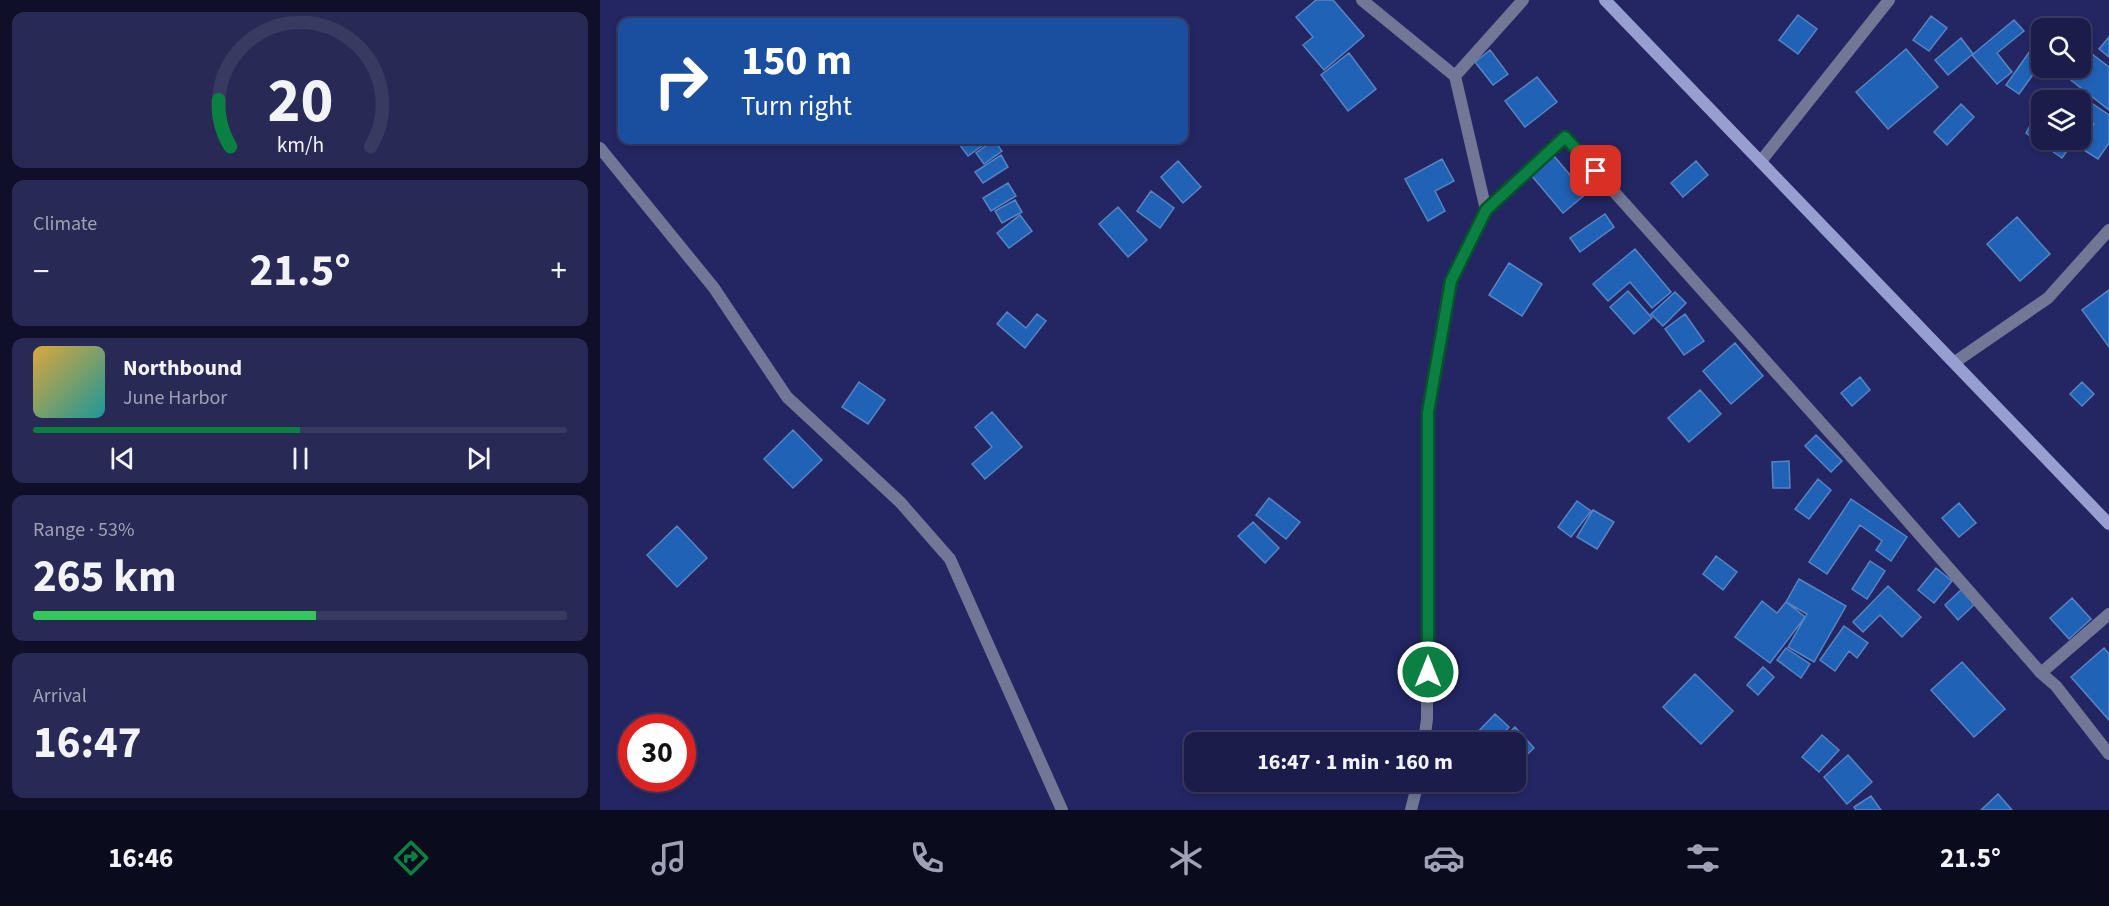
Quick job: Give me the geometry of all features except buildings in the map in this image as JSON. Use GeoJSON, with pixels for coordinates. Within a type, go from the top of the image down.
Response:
{"type":"FeatureCollection","features":[{"type":"Feature","properties":{"kind":"main road"},"geometry":{"type":"LineString","coordinates":[[1605,0],[2109,524]]}},
{"type":"Feature","properties":{"kind":"street"},"geometry":{"type":"LineString","coordinates":[[1362,0],[1455,76],[1486,210]]}},
{"type":"Feature","properties":{"kind":"street"},"geometry":{"type":"LineString","coordinates":[[1455,76],[1523,0]]}},
{"type":"Feature","properties":{"kind":"street"},"geometry":{"type":"LineString","coordinates":[[1761,160],[1889,0]]}},
{"type":"Feature","properties":{"kind":"street"},"geometry":{"type":"LineString","coordinates":[[1425,732],[1428,412],[1451,281],[1486,210],[1565,137],[2056,686],[2109,754]]}},
{"type":"Feature","properties":{"kind":"street"},"geometry":{"type":"LineString","coordinates":[[600,148],[714,288],[787,397],[900,502],[950,559],[1062,810]]}},
{"type":"Feature","properties":{"kind":"street"},"geometry":{"type":"LineString","coordinates":[[1955,362],[2048,298],[2109,230]]}},
{"type":"Feature","properties":{"kind":"street"},"geometry":{"type":"LineString","coordinates":[[2042,673],[2109,614]]}},
{"type":"Feature","properties":{"kind":"street"},"geometry":{"type":"LineString","coordinates":[[1411,810],[1416,792]]}},
{"type":"Feature","properties":{"kind":"route"},"geometry":{"type":"LineString","coordinates":[[1428,672],[1428,412],[1451,281],[1486,210],[1565,137],[1596,171]]}}]}
